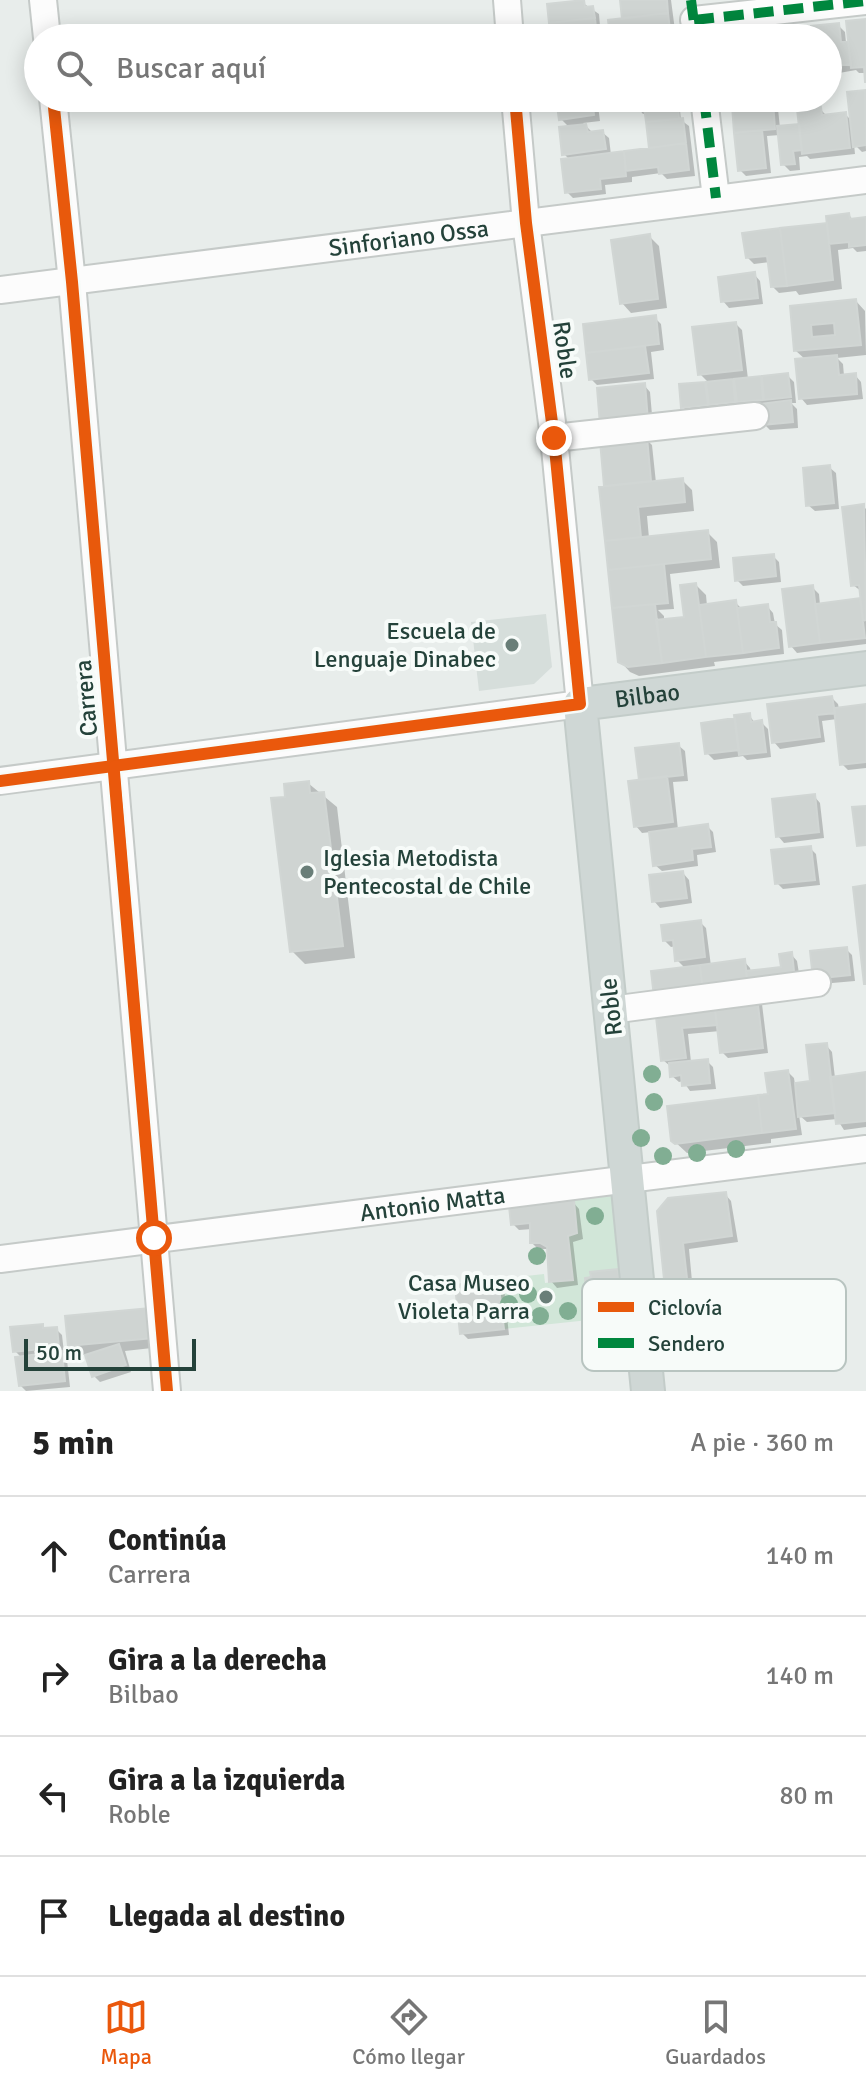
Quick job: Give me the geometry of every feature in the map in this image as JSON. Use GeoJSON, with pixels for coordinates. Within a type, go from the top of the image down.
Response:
{"type":"FeatureCollection","features":[{"type":"Feature","properties":{"kind":"main road","name":"Bilbao"},"geometry":{"type":"LineString","coordinates":[[580,704],[866,668]]}},
{"type":"Feature","properties":{"kind":"main road","name":"Roble"},"geometry":{"type":"LineString","coordinates":[[580,704],[638,1279]]}},
{"type":"Feature","properties":{"kind":"main road","name":"Roble"},"geometry":{"type":"LineString","coordinates":[[646,1371],[648,1391]]}},
{"type":"Feature","properties":{"kind":"street"},"geometry":{"type":"LineString","coordinates":[[43,0],[46,24]]}},
{"type":"Feature","properties":{"kind":"street"},"geometry":{"type":"LineString","coordinates":[[507,0],[509,24]]}},
{"type":"Feature","properties":{"kind":"street"},"geometry":{"type":"LineString","coordinates":[[694,19],[821,3],[866,1]]}},
{"type":"Feature","properties":{"kind":"street","name":"Carrera"},"geometry":{"type":"LineString","coordinates":[[54,112],[72,282],[167,1391]]}},
{"type":"Feature","properties":{"kind":"street","name":"Roble"},"geometry":{"type":"LineString","coordinates":[[516,112],[526,223],[554,438],[580,704]]}},
{"type":"Feature","properties":{"kind":"street"},"geometry":{"type":"LineString","coordinates":[[706,112],[716,198]]}},
{"type":"Feature","properties":{"kind":"street","name":"Sinforiano Ossa"},"geometry":{"type":"LineString","coordinates":[[0,290],[866,180]]}},
{"type":"Feature","properties":{"kind":"street"},"geometry":{"type":"LineString","coordinates":[[554,438],[755,416]]}},
{"type":"Feature","properties":{"kind":"street","name":"Bilbao"},"geometry":{"type":"LineString","coordinates":[[0,781],[580,704]]}},
{"type":"Feature","properties":{"kind":"street"},"geometry":{"type":"LineString","coordinates":[[611,1010],[817,983]]}},
{"type":"Feature","properties":{"kind":"street","name":"Antonio Matta"},"geometry":{"type":"LineString","coordinates":[[0,1259],[866,1149]]}},
{"type":"Feature","properties":{"kind":"shaded area","name":"Escuela de Lenguaje Dinabec"},"geometry":{"type":"Polygon","coordinates":[[[546,614],[552,667],[534,684],[479,691],[471,622],[546,614]]]}},
{"type":"Feature","properties":{"kind":"green space"},"geometry":{"type":"Polygon","coordinates":[[[610,1196],[619,1202],[625,1268],[590,1272],[591,1277],[582,1279],[582,1321],[504,1329],[499,1279],[544,1274],[545,1283],[572,1279],[567,1234],[577,1232],[574,1200],[610,1196]]]}},
{"type":"Feature","properties":{"kind":"building"},"geometry":{"type":"Polygon","coordinates":[[[584,0],[585,7],[593,6],[595,18],[549,23],[547,4],[584,0]]]}},
{"type":"Feature","properties":{"kind":"building"},"geometry":{"type":"Polygon","coordinates":[[[620,0],[667,0],[668,13],[622,19],[620,0]]]}},
{"type":"Feature","properties":{"kind":"building"},"geometry":{"type":"Polygon","coordinates":[[[668,13],[669,24],[608,24],[608,20],[668,13]]]}},
{"type":"Feature","properties":{"kind":"building"},"geometry":{"type":"Polygon","coordinates":[[[595,18],[596,24],[549,24],[595,18]]]}},
{"type":"Feature","properties":{"kind":"building"},"geometry":{"type":"Polygon","coordinates":[[[866,19],[865,82],[864,67],[851,68],[846,21],[866,19]]]}},
{"type":"Feature","properties":{"kind":"building"},"geometry":{"type":"Polygon","coordinates":[[[848,41],[851,64],[842,65],[842,42],[848,41]]]}},
{"type":"Feature","properties":{"kind":"building"},"geometry":{"type":"Polygon","coordinates":[[[865,90],[866,145],[853,147],[847,92],[865,90]]]}},
{"type":"Feature","properties":{"kind":"building"},"geometry":{"type":"Polygon","coordinates":[[[558,112],[594,112],[594,115],[559,120],[558,112]]]}},
{"type":"Feature","properties":{"kind":"building"},"geometry":{"type":"Polygon","coordinates":[[[645,112],[679,112],[679,119],[646,122],[645,112]]]}},
{"type":"Feature","properties":{"kind":"building"},"geometry":{"type":"Polygon","coordinates":[[[732,112],[774,112],[775,129],[734,133],[732,112]]]}},
{"type":"Feature","properties":{"kind":"building"},"geometry":{"type":"Polygon","coordinates":[[[797,112],[822,112],[822,115],[846,112],[850,148],[802,154],[797,112]]]}},
{"type":"Feature","properties":{"kind":"building"},"geometry":{"type":"Polygon","coordinates":[[[683,118],[686,143],[649,148],[646,122],[683,118]]]}},
{"type":"Feature","properties":{"kind":"building"},"geometry":{"type":"Polygon","coordinates":[[[586,124],[588,132],[603,130],[606,149],[562,155],[559,127],[586,124]]]}},
{"type":"Feature","properties":{"kind":"building"},"geometry":{"type":"Polygon","coordinates":[[[799,124],[802,150],[793,151],[795,164],[781,165],[777,126],[799,124]]]}},
{"type":"Feature","properties":{"kind":"building"},"geometry":{"type":"Polygon","coordinates":[[[762,130],[766,168],[738,171],[734,133],[762,130]]]}},
{"type":"Feature","properties":{"kind":"building"},"geometry":{"type":"Polygon","coordinates":[[[686,143],[689,170],[659,174],[658,167],[626,171],[624,151],[686,143]]]}},
{"type":"Feature","properties":{"kind":"building"},"geometry":{"type":"Polygon","coordinates":[[[624,151],[626,176],[600,179],[601,189],[565,193],[561,159],[624,151]]]}},
{"type":"Feature","properties":{"kind":"building"},"geometry":{"type":"Polygon","coordinates":[[[849,213],[850,219],[866,217],[866,245],[849,247],[849,242],[829,244],[826,216],[849,213]]]}},
{"type":"Feature","properties":{"kind":"building"},"geometry":{"type":"Polygon","coordinates":[[[827,223],[833,280],[787,286],[780,228],[827,223]]]}},
{"type":"Feature","properties":{"kind":"building"},"geometry":{"type":"Polygon","coordinates":[[[780,228],[787,286],[771,287],[767,256],[746,258],[742,233],[780,228]]]}},
{"type":"Feature","properties":{"kind":"building"},"geometry":{"type":"Polygon","coordinates":[[[650,234],[658,299],[620,304],[611,240],[650,234]]]}},
{"type":"Feature","properties":{"kind":"building"},"geometry":{"type":"Polygon","coordinates":[[[755,272],[758,298],[721,302],[718,277],[755,272]]]}},
{"type":"Feature","properties":{"kind":"building"},"geometry":{"type":"Polygon","coordinates":[[[856,299],[861,345],[794,351],[790,306],[856,299]],[[834,323],[811,325],[812,337],[835,335],[834,323]]]}},
{"type":"Feature","properties":{"kind":"building"},"geometry":{"type":"Polygon","coordinates":[[[656,315],[659,344],[586,353],[583,324],[656,315]]]}},
{"type":"Feature","properties":{"kind":"building"},"geometry":{"type":"Polygon","coordinates":[[[736,322],[742,370],[698,375],[692,327],[736,322]]]}},
{"type":"Feature","properties":{"kind":"building"},"geometry":{"type":"Polygon","coordinates":[[[645,346],[649,373],[589,380],[586,353],[645,346]]]}},
{"type":"Feature","properties":{"kind":"building"},"geometry":{"type":"Polygon","coordinates":[[[837,355],[839,375],[856,373],[857,394],[799,399],[795,359],[837,355]]]}},
{"type":"Feature","properties":{"kind":"building"},"geometry":{"type":"Polygon","coordinates":[[[788,373],[791,397],[764,400],[762,376],[788,373]]]}},
{"type":"Feature","properties":{"kind":"building"},"geometry":{"type":"Polygon","coordinates":[[[761,376],[763,400],[737,402],[734,379],[761,376]]]}},
{"type":"Feature","properties":{"kind":"building"},"geometry":{"type":"Polygon","coordinates":[[[733,379],[735,402],[709,405],[706,382],[733,379]]]}},
{"type":"Feature","properties":{"kind":"building"},"geometry":{"type":"Polygon","coordinates":[[[705,382],[708,405],[681,408],[679,384],[705,382]]]}},
{"type":"Feature","properties":{"kind":"building"},"geometry":{"type":"Polygon","coordinates":[[[645,383],[648,421],[600,425],[597,388],[645,383]]]}},
{"type":"Feature","properties":{"kind":"building"},"geometry":{"type":"Polygon","coordinates":[[[791,400],[793,422],[762,425],[760,404],[791,400]]]}},
{"type":"Feature","properties":{"kind":"building"},"geometry":{"type":"Polygon","coordinates":[[[647,437],[651,481],[604,486],[600,441],[647,437]]]}},
{"type":"Feature","properties":{"kind":"building"},"geometry":{"type":"Polygon","coordinates":[[[830,465],[834,503],[806,506],[803,468],[830,465]]]}},
{"type":"Feature","properties":{"kind":"building"},"geometry":{"type":"Polygon","coordinates":[[[683,478],[685,502],[638,507],[641,537],[605,541],[599,487],[683,478]]]}},
{"type":"Feature","properties":{"kind":"building"},"geometry":{"type":"Polygon","coordinates":[[[864,504],[866,620],[863,621],[859,585],[851,586],[842,507],[864,504]]]}},
{"type":"Feature","properties":{"kind":"building"},"geometry":{"type":"Polygon","coordinates":[[[708,530],[711,559],[608,570],[605,541],[708,530]]]}},
{"type":"Feature","properties":{"kind":"building"},"geometry":{"type":"Polygon","coordinates":[[[774,554],[776,576],[735,581],[733,558],[774,554]]]}},
{"type":"Feature","properties":{"kind":"building"},"geometry":{"type":"Polygon","coordinates":[[[664,564],[668,603],[612,608],[608,570],[664,564]]]}},
{"type":"Feature","properties":{"kind":"building"},"geometry":{"type":"Polygon","coordinates":[[[696,583],[706,657],[662,663],[656,620],[684,617],[680,585],[696,583]]]}},
{"type":"Feature","properties":{"kind":"building"},"geometry":{"type":"Polygon","coordinates":[[[813,585],[820,643],[789,647],[782,589],[813,585]]]}},
{"type":"Feature","properties":{"kind":"building"},"geometry":{"type":"Polygon","coordinates":[[[860,598],[865,638],[820,643],[815,604],[860,598]]]}},
{"type":"Feature","properties":{"kind":"building"},"geometry":{"type":"Polygon","coordinates":[[[736,600],[743,653],[706,657],[699,605],[736,600]]]}},
{"type":"Feature","properties":{"kind":"building"},"geometry":{"type":"Polygon","coordinates":[[[655,604],[662,663],[628,667],[618,662],[612,608],[655,604]]]}},
{"type":"Feature","properties":{"kind":"building"},"geometry":{"type":"Polygon","coordinates":[[[768,604],[770,622],[776,622],[779,648],[743,653],[737,608],[768,604]]]}},
{"type":"Feature","properties":{"kind":"building"},"geometry":{"type":"Polygon","coordinates":[[[832,696],[835,713],[817,715],[820,737],[772,743],[767,704],[832,696]]]}},
{"type":"Feature","properties":{"kind":"building"},"geometry":{"type":"Polygon","coordinates":[[[866,704],[866,762],[840,765],[834,708],[866,704]]]}},
{"type":"Feature","properties":{"kind":"building"},"geometry":{"type":"Polygon","coordinates":[[[750,713],[751,722],[762,720],[766,752],[739,755],[734,715],[750,713]]]}},
{"type":"Feature","properties":{"kind":"building"},"geometry":{"type":"Polygon","coordinates":[[[735,718],[739,750],[705,754],[701,723],[735,718]]]}},
{"type":"Feature","properties":{"kind":"building"},"geometry":{"type":"Polygon","coordinates":[[[679,743],[683,775],[639,780],[635,748],[679,743]]]}},
{"type":"Feature","properties":{"kind":"building"},"geometry":{"type":"Polygon","coordinates":[[[667,776],[673,822],[634,827],[628,781],[667,776]]]}},
{"type":"Feature","properties":{"kind":"building","name":"Iglesia Metodista Pentecostal de Chile"},"geometry":{"type":"Polygon","coordinates":[[[309,781],[310,793],[324,792],[343,946],[290,952],[271,798],[285,797],[284,784],[309,781]]]}},
{"type":"Feature","properties":{"kind":"building"},"geometry":{"type":"Polygon","coordinates":[[[815,794],[819,832],[776,837],[772,799],[815,794]]]}},
{"type":"Feature","properties":{"kind":"building"},"geometry":{"type":"Polygon","coordinates":[[[866,806],[866,845],[857,846],[852,807],[866,806]]]}},
{"type":"Feature","properties":{"kind":"building"},"geometry":{"type":"Polygon","coordinates":[[[708,824],[711,847],[692,849],[693,860],[653,866],[649,832],[708,824]]]}},
{"type":"Feature","properties":{"kind":"building"},"geometry":{"type":"Polygon","coordinates":[[[811,846],[815,880],[775,884],[771,850],[811,846]]]}},
{"type":"Feature","properties":{"kind":"building"},"geometry":{"type":"Polygon","coordinates":[[[683,871],[687,898],[652,902],[649,875],[683,871]]]}},
{"type":"Feature","properties":{"kind":"building"},"geometry":{"type":"Polygon","coordinates":[[[866,885],[866,984],[864,984],[853,887],[866,885]]]}},
{"type":"Feature","properties":{"kind":"building"},"geometry":{"type":"Polygon","coordinates":[[[701,920],[705,957],[675,961],[673,940],[663,941],[661,925],[701,920]]]}},
{"type":"Feature","properties":{"kind":"building"},"geometry":{"type":"Polygon","coordinates":[[[847,947],[850,975],[813,979],[810,951],[847,947]]]}},
{"type":"Feature","properties":{"kind":"building"},"geometry":{"type":"Polygon","coordinates":[[[792,952],[795,981],[748,987],[746,971],[781,967],[779,954],[792,952]]]}},
{"type":"Feature","properties":{"kind":"building"},"geometry":{"type":"Polygon","coordinates":[[[745,959],[748,987],[703,992],[700,965],[745,959]]]}},
{"type":"Feature","properties":{"kind":"building"},"geometry":{"type":"Polygon","coordinates":[[[700,965],[703,992],[654,997],[651,971],[700,965]]]}},
{"type":"Feature","properties":{"kind":"building"},"geometry":{"type":"Polygon","coordinates":[[[757,996],[763,1048],[720,1053],[714,1001],[757,996]]]}},
{"type":"Feature","properties":{"kind":"building"},"geometry":{"type":"Polygon","coordinates":[[[714,1001],[717,1025],[682,1028],[686,1058],[661,1061],[655,1008],[714,1001]]]}},
{"type":"Feature","properties":{"kind":"building"},"geometry":{"type":"Polygon","coordinates":[[[827,1043],[835,1113],[798,1117],[795,1083],[810,1081],[806,1045],[827,1043]]]}},
{"type":"Feature","properties":{"kind":"building"},"geometry":{"type":"Polygon","coordinates":[[[708,1059],[710,1083],[682,1086],[681,1075],[670,1077],[669,1063],[708,1059]]]}},
{"type":"Feature","properties":{"kind":"building"},"geometry":{"type":"Polygon","coordinates":[[[788,1070],[796,1129],[762,1133],[758,1095],[768,1094],[765,1073],[788,1070]]]}},
{"type":"Feature","properties":{"kind":"building"},"geometry":{"type":"Polygon","coordinates":[[[866,1072],[866,1121],[836,1124],[830,1077],[866,1072]]]}},
{"type":"Feature","properties":{"kind":"building"},"geometry":{"type":"Polygon","coordinates":[[[758,1095],[762,1133],[675,1144],[671,1141],[667,1106],[758,1095]]]}},
{"type":"Feature","properties":{"kind":"building"},"geometry":{"type":"Polygon","coordinates":[[[726,1192],[732,1236],[683,1243],[687,1279],[664,1279],[657,1211],[668,1198],[726,1192]]]}},
{"type":"Feature","properties":{"kind":"building"},"geometry":{"type":"Polygon","coordinates":[[[574,1200],[577,1233],[568,1236],[573,1280],[549,1282],[547,1247],[530,1243],[530,1223],[511,1225],[509,1206],[574,1200]]]}},
{"type":"Feature","properties":{"kind":"building"},"geometry":{"type":"Polygon","coordinates":[[[618,1269],[619,1279],[585,1279],[591,1277],[590,1272],[618,1269]]]}},
{"type":"Feature","properties":{"kind":"building"},"geometry":{"type":"Polygon","coordinates":[[[498,1279],[504,1329],[460,1334],[455,1285],[498,1279]]]}},
{"type":"Feature","properties":{"kind":"building"},"geometry":{"type":"Polygon","coordinates":[[[150,1308],[153,1338],[68,1346],[65,1316],[150,1308]]]}},
{"type":"Feature","properties":{"kind":"building"},"geometry":{"type":"Polygon","coordinates":[[[43,1324],[43,1328],[57,1327],[59,1347],[13,1352],[10,1327],[43,1324]]]}},
{"type":"Feature","properties":{"kind":"building"},"geometry":{"type":"Polygon","coordinates":[[[119,1344],[126,1365],[92,1377],[85,1355],[119,1344]]]}},
{"type":"Feature","properties":{"kind":"building"},"geometry":{"type":"Polygon","coordinates":[[[62,1351],[65,1381],[19,1386],[15,1357],[62,1351]]]}},
{"type":"Feature","properties":{"kind":"marked path"},"geometry":{"type":"LineString","coordinates":[[691,0],[694,24]]}},
{"type":"Feature","properties":{"kind":"marked path"},"geometry":{"type":"LineString","coordinates":[[694,20],[866,1]]}},
{"type":"Feature","properties":{"kind":"marked path"},"geometry":{"type":"LineString","coordinates":[[706,112],[716,198]]}},
{"type":"Feature","properties":{"kind":"cycle path"},"geometry":{"type":"LineString","coordinates":[[54,112],[72,282],[167,1391]]}},
{"type":"Feature","properties":{"kind":"cycle path"},"geometry":{"type":"LineString","coordinates":[[0,781],[580,704],[554,438],[526,223],[516,112]]}},
{"type":"Feature","properties":{"kind":"place","name":"Escuela de Lenguaje Dinabec"},"geometry":{"type":"Point","coordinates":[512,645]}},
{"type":"Feature","properties":{"kind":"place","name":"Iglesia Metodista Pentecostal de Chile"},"geometry":{"type":"Point","coordinates":[307,872]}},
{"type":"Feature","properties":{"kind":"place","name":"Casa Museo Violeta Parra"},"geometry":{"type":"Point","coordinates":[546,1297]}},
{"type":"Feature","properties":{"kind":"route"},"geometry":{"type":"LineString","coordinates":[[154,1238],[114,766],[580,704],[554,438]]}}]}
